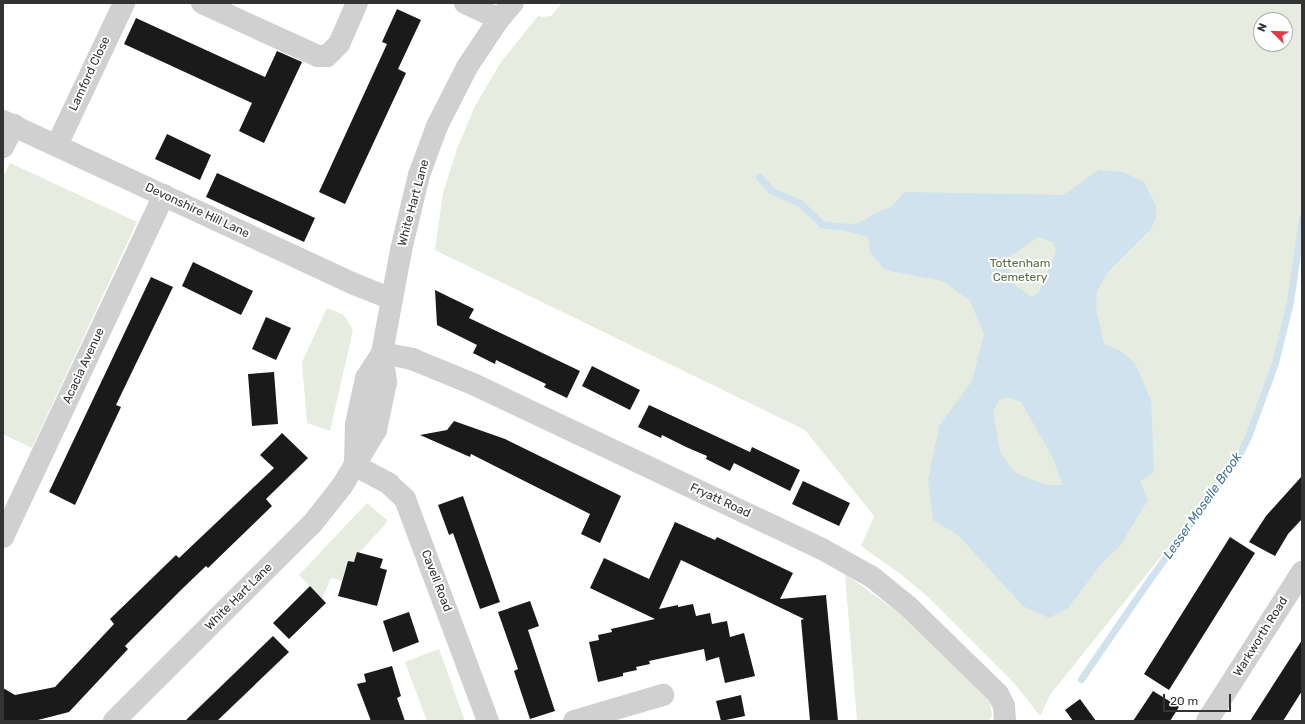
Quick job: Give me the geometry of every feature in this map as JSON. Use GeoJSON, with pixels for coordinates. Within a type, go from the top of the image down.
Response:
{"type":"FeatureCollection","features":[{"type":"Feature","properties":{"kind":"street","name":"Lamford Close"},"geometry":{"type":"LineString","coordinates":[[57,145],[124,3]]}},
{"type":"Feature","properties":{"kind":"street"},"geometry":{"type":"LineString","coordinates":[[202,3],[318,56],[327,56],[339,44],[357,3]]}},
{"type":"Feature","properties":{"kind":"street"},"geometry":{"type":"LineString","coordinates":[[465,3],[506,11]]}},
{"type":"Feature","properties":{"kind":"street","name":"White Hart Lane"},"geometry":{"type":"LineString","coordinates":[[118,719],[312,524],[342,486],[354,465],[356,424],[366,378],[382,353],[419,175],[437,126],[466,67],[506,11]]}},
{"type":"Feature","properties":{"kind":"street","name":"Devonshire Hill Lane"},"geometry":{"type":"LineString","coordinates":[[8,123],[354,284],[392,299]]}},
{"type":"Feature","properties":{"kind":"street"},"geometry":{"type":"LineString","coordinates":[[3,147],[8,123]]}},
{"type":"Feature","properties":{"kind":"street","name":"Acacia Avenue"},"geometry":{"type":"LineString","coordinates":[[3,537],[164,195]]}},
{"type":"Feature","properties":{"kind":"street","name":"Fryatt Road"},"geometry":{"type":"LineString","coordinates":[[382,353],[412,359],[454,376],[822,550],[872,577],[910,607],[998,694],[1004,706],[1005,720]]}},
{"type":"Feature","properties":{"kind":"street","name":"Cavell Road"},"geometry":{"type":"LineString","coordinates":[[354,465],[389,484],[405,499],[488,721]]}},
{"type":"Feature","properties":{"kind":"street","name":"Warkworth Road"},"geometry":{"type":"LineString","coordinates":[[1207,721],[1302,572]]}},
{"type":"Feature","properties":{"kind":"street"},"geometry":{"type":"LineString","coordinates":[[574,721],[632,713],[664,695]]}},
{"type":"Feature","properties":{"kind":"green space","name":"Tottenham Cemetery"},"geometry":{"type":"Polygon","coordinates":[[[562,3],[1302,3],[1302,225],[1276,363],[1238,460],[1050,695],[1040,716],[1015,684],[927,596],[898,572],[861,546],[874,516],[805,430],[435,250],[443,193],[457,149],[475,106],[501,62],[539,15],[541,17],[551,16],[562,3]]]}},
{"type":"Feature","properties":{"kind":"green space"},"geometry":{"type":"Polygon","coordinates":[[[10,163],[137,222],[32,448],[3,434],[3,177],[10,163]]]}},
{"type":"Feature","properties":{"kind":"green space"},"geometry":{"type":"Polygon","coordinates":[[[327,308],[344,315],[353,330],[330,431],[307,423],[302,362],[327,308]]]}},
{"type":"Feature","properties":{"kind":"green space"},"geometry":{"type":"Polygon","coordinates":[[[367,503],[388,521],[359,553],[354,562],[348,561],[342,581],[331,578],[322,598],[299,575],[367,503]]]}},
{"type":"Feature","properties":{"kind":"green space"},"geometry":{"type":"Polygon","coordinates":[[[845,574],[902,615],[953,662],[990,702],[992,715],[988,721],[857,721],[845,574]]]}},
{"type":"Feature","properties":{"kind":"green space"},"geometry":{"type":"Polygon","coordinates":[[[439,649],[465,721],[427,721],[405,662],[439,649]]]}},
{"type":"Feature","properties":{"kind":"water"},"geometry":{"type":"Polygon","coordinates":[[[1099,170],[1123,172],[1144,182],[1156,206],[1156,218],[1151,229],[1107,273],[1097,291],[1096,307],[1104,344],[1119,350],[1135,363],[1151,400],[1154,472],[1140,481],[1148,500],[1120,546],[1101,564],[1068,608],[1049,618],[1023,606],[958,535],[933,520],[928,480],[939,426],[972,381],[984,334],[970,301],[943,281],[885,270],[870,252],[868,237],[836,228],[835,226],[836,223],[855,224],[865,220],[875,213],[891,207],[905,192],[1063,195],[1099,170]],[[1038,237],[1008,258],[1011,282],[1031,297],[1039,292],[1056,251],[1053,242],[1038,237]],[[1007,397],[999,400],[993,412],[1000,452],[1015,473],[1047,485],[1063,485],[1052,456],[1021,402],[1007,397]]]}},
{"type":"Feature","properties":{"kind":"building"},"geometry":{"type":"Polygon","coordinates":[[[397,9],[421,20],[398,69],[406,73],[345,204],[319,192],[387,44],[382,42],[397,9]]]}},
{"type":"Feature","properties":{"kind":"building"},"geometry":{"type":"Polygon","coordinates":[[[136,18],[265,77],[277,51],[302,62],[264,143],[239,131],[252,103],[124,44],[136,18]]]}},
{"type":"Feature","properties":{"kind":"building"},"geometry":{"type":"Polygon","coordinates":[[[167,134],[211,155],[200,180],[155,159],[167,134]]]}},
{"type":"Feature","properties":{"kind":"building"},"geometry":{"type":"Polygon","coordinates":[[[217,173],[315,218],[304,242],[206,197],[217,173]]]}},
{"type":"Feature","properties":{"kind":"building"},"geometry":{"type":"Polygon","coordinates":[[[193,262],[253,291],[241,315],[182,286],[193,262]]]}},
{"type":"Feature","properties":{"kind":"building"},"geometry":{"type":"Polygon","coordinates":[[[151,277],[173,287],[116,405],[121,407],[75,505],[49,492],[151,277]]]}},
{"type":"Feature","properties":{"kind":"building"},"geometry":{"type":"Polygon","coordinates":[[[435,290],[474,309],[469,318],[580,371],[567,398],[544,387],[546,384],[496,360],[495,364],[473,353],[477,345],[437,325],[435,290]]]}},
{"type":"Feature","properties":{"kind":"building"},"geometry":{"type":"Polygon","coordinates":[[[266,317],[291,328],[276,360],[252,349],[266,317]]]}},
{"type":"Feature","properties":{"kind":"building"},"geometry":{"type":"Polygon","coordinates":[[[592,366],[640,390],[630,410],[582,386],[592,366]]]}},
{"type":"Feature","properties":{"kind":"building"},"geometry":{"type":"Polygon","coordinates":[[[274,372],[278,424],[252,426],[248,374],[274,372]]]}},
{"type":"Feature","properties":{"kind":"building"},"geometry":{"type":"Polygon","coordinates":[[[649,405],[750,452],[752,447],[800,470],[790,491],[734,463],[730,471],[706,459],[707,456],[662,435],[661,438],[638,427],[649,405]]]}},
{"type":"Feature","properties":{"kind":"building"},"geometry":{"type":"Polygon","coordinates":[[[454,421],[505,439],[621,496],[600,543],[581,534],[590,514],[471,454],[470,457],[420,435],[447,430],[454,421]]]}},
{"type":"Feature","properties":{"kind":"building"},"geometry":{"type":"Polygon","coordinates":[[[282,433],[308,458],[266,499],[272,506],[208,568],[206,566],[125,646],[128,649],[69,712],[34,721],[3,721],[3,688],[15,695],[55,687],[114,624],[110,619],[176,555],[179,558],[274,468],[260,455],[282,433]]]}},
{"type":"Feature","properties":{"kind":"building"},"geometry":{"type":"Polygon","coordinates":[[[1302,476],[1302,519],[1288,534],[1275,556],[1249,542],[1266,516],[1302,476]]]}},
{"type":"Feature","properties":{"kind":"building"},"geometry":{"type":"Polygon","coordinates":[[[803,481],[850,503],[839,526],[792,504],[803,481]]]}},
{"type":"Feature","properties":{"kind":"building"},"geometry":{"type":"Polygon","coordinates":[[[463,496],[500,602],[480,609],[453,533],[449,535],[438,505],[463,496]]]}},
{"type":"Feature","properties":{"kind":"building"},"geometry":{"type":"Polygon","coordinates":[[[675,522],[715,540],[717,537],[793,573],[780,599],[826,595],[838,721],[810,721],[801,620],[804,619],[681,560],[659,609],[693,604],[696,616],[710,613],[712,624],[727,621],[730,637],[744,633],[755,676],[725,683],[719,657],[706,661],[704,649],[649,661],[650,664],[636,667],[637,670],[623,673],[623,676],[598,682],[589,642],[599,640],[598,635],[612,632],[611,629],[655,619],[590,588],[604,558],[649,579],[675,522]]]}},
{"type":"Feature","properties":{"kind":"building"},"geometry":{"type":"Polygon","coordinates":[[[1230,537],[1255,553],[1169,690],[1144,674],[1230,537]]]}},
{"type":"Feature","properties":{"kind":"building"},"geometry":{"type":"Polygon","coordinates":[[[357,552],[383,559],[380,568],[387,570],[377,606],[338,596],[348,561],[354,562],[357,552]]]}},
{"type":"Feature","properties":{"kind":"building"},"geometry":{"type":"Polygon","coordinates":[[[310,586],[326,603],[289,639],[273,623],[310,586]]]}},
{"type":"Feature","properties":{"kind":"building"},"geometry":{"type":"Polygon","coordinates":[[[530,601],[539,626],[528,630],[555,711],[530,719],[514,671],[518,669],[498,612],[530,601]]]}},
{"type":"Feature","properties":{"kind":"building"},"geometry":{"type":"Polygon","coordinates":[[[409,612],[419,642],[393,652],[383,621],[409,612]]]}},
{"type":"Feature","properties":{"kind":"building"},"geometry":{"type":"Polygon","coordinates":[[[273,636],[289,652],[217,721],[185,721],[273,636]]]}},
{"type":"Feature","properties":{"kind":"building"},"geometry":{"type":"Polygon","coordinates":[[[1302,640],[1302,691],[1283,721],[1250,721],[1302,640]]]}},
{"type":"Feature","properties":{"kind":"building"},"geometry":{"type":"Polygon","coordinates":[[[392,666],[401,696],[397,698],[405,721],[371,721],[357,684],[366,682],[364,674],[392,666]]]}},
{"type":"Feature","properties":{"kind":"building"},"geometry":{"type":"Polygon","coordinates":[[[1153,691],[1179,707],[1170,721],[1133,721],[1153,691]]]}},
{"type":"Feature","properties":{"kind":"building"},"geometry":{"type":"Polygon","coordinates":[[[741,695],[745,716],[721,721],[716,701],[741,695]]]}},
{"type":"Feature","properties":{"kind":"building"},"geometry":{"type":"Polygon","coordinates":[[[1080,699],[1096,721],[1073,721],[1065,710],[1080,699]]]}},
{"type":"Feature","properties":{"kind":"waterway"},"geometry":{"type":"LineString","coordinates":[[759,177],[772,191],[800,203],[822,224],[835,226]]}},
{"type":"Feature","properties":{"kind":"waterway","name":"Lesser Moselle Brook"},"geometry":{"type":"LineString","coordinates":[[1081,679],[1149,580],[1237,459],[1249,434],[1275,363],[1290,302],[1302,219]]}}]}
